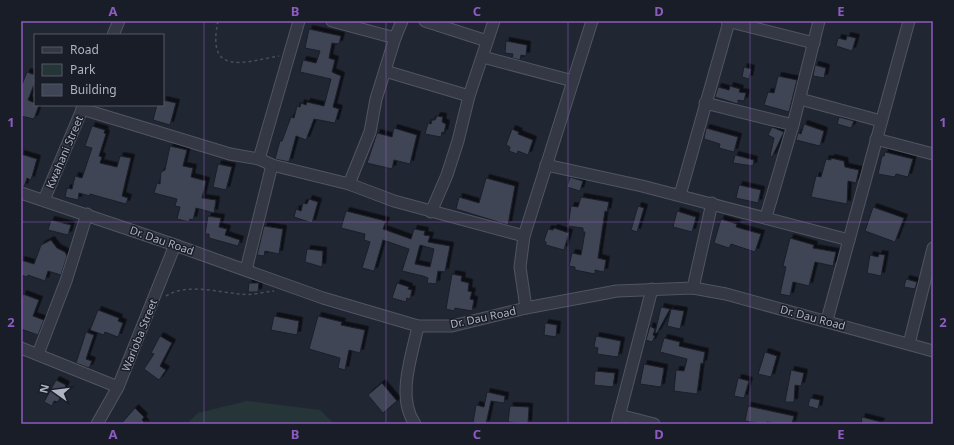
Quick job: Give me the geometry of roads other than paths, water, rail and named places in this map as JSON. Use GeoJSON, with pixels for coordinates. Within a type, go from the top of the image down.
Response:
{"type":"FeatureCollection","features":[{"type":"Feature","properties":{"kind":"street"},"geometry":{"type":"LineString","coordinates":[[113,34],[119,21]]}},
{"type":"Feature","properties":{"kind":"street"},"geometry":{"type":"LineString","coordinates":[[259,159],[288,54],[299,21]]}},
{"type":"Feature","properties":{"kind":"street"},"geometry":{"type":"LineString","coordinates":[[332,21],[395,38]]}},
{"type":"Feature","properties":{"kind":"street"},"geometry":{"type":"LineString","coordinates":[[349,184],[370,132],[376,100],[395,38],[402,21]]}},
{"type":"Feature","properties":{"kind":"street"},"geometry":{"type":"LineString","coordinates":[[426,21],[487,42]]}},
{"type":"Feature","properties":{"kind":"street"},"geometry":{"type":"LineString","coordinates":[[431,212],[447,175],[458,141],[469,96],[494,21]]}},
{"type":"Feature","properties":{"kind":"street"},"geometry":{"type":"LineString","coordinates":[[526,308],[520,267],[520,253],[524,236],[592,21]]}},
{"type":"Feature","properties":{"kind":"street"},"geometry":{"type":"LineString","coordinates":[[680,195],[728,21],[814,43]]}},
{"type":"Feature","properties":{"kind":"street"},"geometry":{"type":"LineString","coordinates":[[766,217],[793,125],[819,21]]}},
{"type":"Feature","properties":{"kind":"street"},"geometry":{"type":"LineString","coordinates":[[827,320],[880,122],[909,21]]}},
{"type":"Feature","properties":{"kind":"street"},"geometry":{"type":"LineString","coordinates":[[483,57],[573,82]]}},
{"type":"Feature","properties":{"kind":"street"},"geometry":{"type":"LineString","coordinates":[[385,71],[469,96]]}},
{"type":"Feature","properties":{"kind":"street"},"geometry":{"type":"LineString","coordinates":[[800,99],[880,122]]}},
{"type":"Feature","properties":{"kind":"street"},"geometry":{"type":"LineString","coordinates":[[705,103],[793,125]]}},
{"type":"Feature","properties":{"kind":"street"},"geometry":{"type":"LineString","coordinates":[[83,107],[230,154],[259,159],[272,164],[349,184],[394,201],[431,212],[524,236]]}},
{"type":"Feature","properties":{"kind":"street","name":"Kwahani Street"},"geometry":{"type":"LineString","coordinates":[[44,200],[83,107]]}},
{"type":"Feature","properties":{"kind":"street"},"geometry":{"type":"LineString","coordinates":[[876,139],[933,154]]}},
{"type":"Feature","properties":{"kind":"street"},"geometry":{"type":"LineString","coordinates":[[246,270],[272,164]]}},
{"type":"Feature","properties":{"kind":"street"},"geometry":{"type":"LineString","coordinates":[[546,166],[680,195],[849,240]]}},
{"type":"Feature","properties":{"kind":"street","name":"Dr. Dau Road"},"geometry":{"type":"LineString","coordinates":[[21,193],[87,214],[349,306],[418,326],[452,326],[526,308],[590,296],[652,288],[693,288],[726,294],[827,320],[933,351]]}},
{"type":"Feature","properties":{"kind":"street"},"geometry":{"type":"LineString","coordinates":[[693,288],[712,203]]}},
{"type":"Feature","properties":{"kind":"street"},"geometry":{"type":"LineString","coordinates":[[38,354],[66,281],[87,214]]}},
{"type":"Feature","properties":{"kind":"street","name":"Warioba Street"},"geometry":{"type":"LineString","coordinates":[[97,424],[118,387],[175,245]]}},
{"type":"Feature","properties":{"kind":"street"},"geometry":{"type":"LineString","coordinates":[[909,344],[933,248]]}},
{"type":"Feature","properties":{"kind":"street"},"geometry":{"type":"LineString","coordinates":[[652,288],[618,419],[654,424]]}},
{"type":"Feature","properties":{"kind":"street"},"geometry":{"type":"LineString","coordinates":[[416,424],[409,416],[406,390],[418,326]]}},
{"type":"Feature","properties":{"kind":"street"},"geometry":{"type":"LineString","coordinates":[[21,348],[118,387]]}}]}
